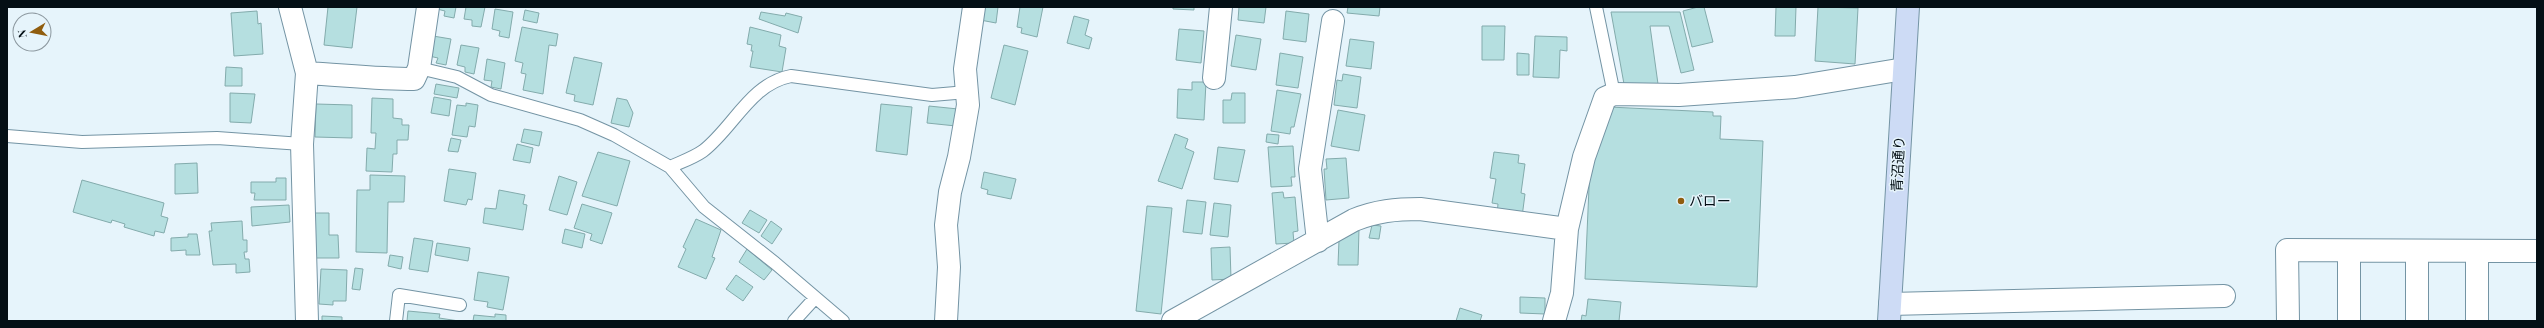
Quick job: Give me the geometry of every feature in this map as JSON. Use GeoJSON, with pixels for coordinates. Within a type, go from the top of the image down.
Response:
{"type":"FeatureCollection","features":[{"type":"Feature","properties":{"kind":"street"},"geometry":{"type":"LineString","coordinates":[[290,7],[307,73],[302,144],[307,321]]}},
{"type":"Feature","properties":{"kind":"street"},"geometry":{"type":"LineString","coordinates":[[307,73],[365,79],[414,79],[419,68],[428,7]]}},
{"type":"Feature","properties":{"kind":"street"},"geometry":{"type":"LineString","coordinates":[[946,321],[949,267],[946,226],[950,192],[959,157],[968,105],[965,69],[974,7]]}},
{"type":"Feature","properties":{"kind":"street"},"geometry":{"type":"LineString","coordinates":[[1214,78],[1221,7]]}},
{"type":"Feature","properties":{"kind":"street","name":"青沼通り"},"geometry":{"type":"LineString","coordinates":[[1890,312],[1908,7]]}},
{"type":"Feature","properties":{"kind":"street"},"geometry":{"type":"LineString","coordinates":[[1318,241],[1310,168],[1334,21]]}},
{"type":"Feature","properties":{"kind":"street"},"geometry":{"type":"LineString","coordinates":[[1554,321],[1562,293],[1568,230],[1584,157],[1605,98],[1614,94],[1679,95],[1795,87],[1904,69]]}},
{"type":"Feature","properties":{"kind":"street"},"geometry":{"type":"LineString","coordinates":[[1173,321],[1354,220],[1371,213],[1396,209],[1420,209],[1568,230]]}},
{"type":"Feature","properties":{"kind":"street"},"geometry":{"type":"LineString","coordinates":[[2288,321],[2287,250],[2537,250]]}},
{"type":"Feature","properties":{"kind":"street"},"geometry":{"type":"LineString","coordinates":[[2349,251],[2349,321]]}},
{"type":"Feature","properties":{"kind":"street"},"geometry":{"type":"LineString","coordinates":[[2416,321],[2417,251]]}},
{"type":"Feature","properties":{"kind":"street"},"geometry":{"type":"LineString","coordinates":[[2477,251],[2477,321]]}},
{"type":"Feature","properties":{"kind":"street"},"geometry":{"type":"LineString","coordinates":[[1890,312],[2224,296]]}},
{"type":"Feature","properties":{"kind":"lane"},"geometry":{"type":"LineString","coordinates":[[1596,7],[1614,94]]}},
{"type":"Feature","properties":{"kind":"lane"},"geometry":{"type":"LineString","coordinates":[[419,68],[456,77],[491,95],[580,120],[614,135],[670,167],[704,207],[842,321]]}},
{"type":"Feature","properties":{"kind":"lane"},"geometry":{"type":"LineString","coordinates":[[670,167],[704,150],[758,92],[777,79],[791,76],[932,95],[967,92]]}},
{"type":"Feature","properties":{"kind":"lane"},"geometry":{"type":"LineString","coordinates":[[7,136],[82,142],[217,138],[302,144]]}},
{"type":"Feature","properties":{"kind":"lane"},"geometry":{"type":"LineString","coordinates":[[396,321],[399,295],[460,305]]}},
{"type":"Feature","properties":{"kind":"lane"},"geometry":{"type":"LineString","coordinates":[[794,321],[815,298]]}},
{"type":"Feature","properties":{"kind":"building"},"geometry":{"type":"Polygon","coordinates":[[[328,7],[357,7],[352,48],[324,45],[328,7]]]}},
{"type":"Feature","properties":{"kind":"building"},"geometry":{"type":"Polygon","coordinates":[[[437,7],[456,7],[454,18],[444,16],[445,11],[437,9],[437,7]]]}},
{"type":"Feature","properties":{"kind":"building"},"geometry":{"type":"Polygon","coordinates":[[[466,7],[485,7],[481,27],[472,26],[472,20],[464,19],[466,7]]]}},
{"type":"Feature","properties":{"kind":"building"},"geometry":{"type":"Polygon","coordinates":[[[977,7],[998,7],[996,23],[975,19],[977,7]]]}},
{"type":"Feature","properties":{"kind":"building"},"geometry":{"type":"Polygon","coordinates":[[[1020,7],[1043,7],[1037,37],[1021,33],[1022,28],[1017,27],[1020,7]]]}},
{"type":"Feature","properties":{"kind":"building"},"geometry":{"type":"Polygon","coordinates":[[[1173,7],[1194,7],[1194,10],[1173,9],[1173,7]]]}},
{"type":"Feature","properties":{"kind":"building"},"geometry":{"type":"Polygon","coordinates":[[[1239,7],[1266,7],[1264,23],[1238,20],[1239,7]]]}},
{"type":"Feature","properties":{"kind":"building"},"geometry":{"type":"Polygon","coordinates":[[[1348,7],[1380,7],[1379,16],[1347,13],[1348,7]]]}},
{"type":"Feature","properties":{"kind":"building"},"geometry":{"type":"Polygon","coordinates":[[[1704,7],[1713,42],[1692,47],[1683,11],[1704,7]]]}},
{"type":"Feature","properties":{"kind":"building"},"geometry":{"type":"Polygon","coordinates":[[[1776,7],[1796,7],[1795,36],[1775,36],[1776,7]]]}},
{"type":"Feature","properties":{"kind":"building"},"geometry":{"type":"Polygon","coordinates":[[[1818,7],[1858,8],[1855,64],[1815,61],[1818,7]]]}},
{"type":"Feature","properties":{"kind":"building"},"geometry":{"type":"Polygon","coordinates":[[[495,9],[513,12],[509,38],[499,36],[500,31],[492,29],[495,9]]]}},
{"type":"Feature","properties":{"kind":"building"},"geometry":{"type":"Polygon","coordinates":[[[525,10],[539,13],[537,23],[523,20],[525,10]]]}},
{"type":"Feature","properties":{"kind":"building"},"geometry":{"type":"Polygon","coordinates":[[[257,11],[258,24],[261,23],[263,54],[234,56],[231,13],[257,11]]]}},
{"type":"Feature","properties":{"kind":"building"},"geometry":{"type":"Polygon","coordinates":[[[1286,11],[1309,14],[1306,42],[1283,39],[1286,11]]]}},
{"type":"Feature","properties":{"kind":"building"},"geometry":{"type":"Polygon","coordinates":[[[761,12],[785,16],[786,13],[802,17],[798,33],[759,19],[761,12]]]}},
{"type":"Feature","properties":{"kind":"building"},"geometry":{"type":"Polygon","coordinates":[[[1611,12],[1680,12],[1694,70],[1681,73],[1669,26],[1650,26],[1658,84],[1624,84],[1611,12]]]}},
{"type":"Feature","properties":{"kind":"building"},"geometry":{"type":"Polygon","coordinates":[[[1074,16],[1089,20],[1085,35],[1092,38],[1089,49],[1067,43],[1074,16]]]}},
{"type":"Feature","properties":{"kind":"building"},"geometry":{"type":"Polygon","coordinates":[[[1482,26],[1505,26],[1504,60],[1482,60],[1482,26]]]}},
{"type":"Feature","properties":{"kind":"building"},"geometry":{"type":"Polygon","coordinates":[[[522,27],[558,34],[556,46],[549,45],[543,94],[523,90],[526,74],[521,73],[523,63],[515,61],[522,27]]]}},
{"type":"Feature","properties":{"kind":"building"},"geometry":{"type":"Polygon","coordinates":[[[750,27],[781,35],[779,46],[786,48],[782,72],[750,67],[753,51],[751,51],[752,45],[747,44],[750,27]]]}},
{"type":"Feature","properties":{"kind":"building"},"geometry":{"type":"Polygon","coordinates":[[[1179,29],[1204,31],[1201,63],[1176,60],[1179,29]]]}},
{"type":"Feature","properties":{"kind":"building"},"geometry":{"type":"Polygon","coordinates":[[[1236,35],[1261,39],[1256,70],[1231,66],[1236,35]]]}},
{"type":"Feature","properties":{"kind":"building"},"geometry":{"type":"Polygon","coordinates":[[[433,36],[451,39],[446,65],[436,63],[438,58],[429,56],[433,36]]]}},
{"type":"Feature","properties":{"kind":"building"},"geometry":{"type":"Polygon","coordinates":[[[1535,36],[1567,37],[1567,51],[1560,50],[1559,78],[1533,77],[1535,36]]]}},
{"type":"Feature","properties":{"kind":"building"},"geometry":{"type":"Polygon","coordinates":[[[1350,39],[1374,42],[1371,69],[1346,66],[1350,39]]]}},
{"type":"Feature","properties":{"kind":"building"},"geometry":{"type":"Polygon","coordinates":[[[461,45],[479,48],[474,74],[465,72],[465,67],[457,65],[461,45]]]}},
{"type":"Feature","properties":{"kind":"building"},"geometry":{"type":"Polygon","coordinates":[[[1004,45],[1028,51],[1015,105],[991,98],[1004,45]]]}},
{"type":"Feature","properties":{"kind":"building"},"geometry":{"type":"Polygon","coordinates":[[[1280,53],[1303,57],[1298,88],[1276,85],[1280,53]]]}},
{"type":"Feature","properties":{"kind":"building"},"geometry":{"type":"Polygon","coordinates":[[[1517,53],[1529,54],[1529,75],[1517,75],[1517,53]]]}},
{"type":"Feature","properties":{"kind":"building"},"geometry":{"type":"Polygon","coordinates":[[[574,57],[602,63],[593,105],[574,101],[575,95],[566,93],[574,57]]]}},
{"type":"Feature","properties":{"kind":"building"},"geometry":{"type":"Polygon","coordinates":[[[487,59],[505,63],[501,89],[491,87],[492,81],[484,80],[487,59]]]}},
{"type":"Feature","properties":{"kind":"building"},"geometry":{"type":"Polygon","coordinates":[[[226,67],[242,68],[242,86],[225,86],[226,67]]]}},
{"type":"Feature","properties":{"kind":"building"},"geometry":{"type":"Polygon","coordinates":[[[1343,74],[1361,77],[1357,108],[1334,105],[1337,80],[1342,81],[1343,74]]]}},
{"type":"Feature","properties":{"kind":"building"},"geometry":{"type":"Polygon","coordinates":[[[1192,82],[1206,82],[1204,120],[1177,118],[1178,89],[1192,90],[1192,82]]]}},
{"type":"Feature","properties":{"kind":"building"},"geometry":{"type":"Polygon","coordinates":[[[436,84],[459,88],[457,98],[434,94],[436,84]]]}},
{"type":"Feature","properties":{"kind":"building"},"geometry":{"type":"Polygon","coordinates":[[[1277,90],[1301,94],[1294,127],[1291,127],[1290,134],[1271,131],[1277,90]]]}},
{"type":"Feature","properties":{"kind":"building"},"geometry":{"type":"Polygon","coordinates":[[[230,93],[255,94],[251,123],[230,122],[230,93]]]}},
{"type":"Feature","properties":{"kind":"building"},"geometry":{"type":"Polygon","coordinates":[[[1232,93],[1245,93],[1245,123],[1223,123],[1223,100],[1231,100],[1232,93]]]}},
{"type":"Feature","properties":{"kind":"building"},"geometry":{"type":"Polygon","coordinates":[[[434,97],[451,100],[449,116],[431,113],[434,97]]]}},
{"type":"Feature","properties":{"kind":"building"},"geometry":{"type":"Polygon","coordinates":[[[372,98],[393,99],[393,118],[402,119],[402,125],[409,125],[408,140],[397,140],[397,154],[393,154],[392,172],[366,171],[367,148],[375,149],[376,133],[371,133],[372,98]]]}},
{"type":"Feature","properties":{"kind":"building"},"geometry":{"type":"Polygon","coordinates":[[[617,98],[627,100],[633,113],[629,127],[611,123],[617,98]]]}},
{"type":"Feature","properties":{"kind":"building"},"geometry":{"type":"Polygon","coordinates":[[[466,103],[478,105],[475,127],[469,126],[467,137],[452,135],[457,105],[466,106],[466,103]]]}},
{"type":"Feature","properties":{"kind":"building"},"geometry":{"type":"Polygon","coordinates":[[[316,104],[352,105],[352,138],[315,137],[316,104]]]}},
{"type":"Feature","properties":{"kind":"building"},"geometry":{"type":"Polygon","coordinates":[[[881,104],[912,107],[907,155],[876,151],[881,104]]]}},
{"type":"Feature","properties":{"kind":"building"},"geometry":{"type":"Polygon","coordinates":[[[929,106],[958,109],[956,126],[927,123],[929,106]]]}},
{"type":"Feature","properties":{"kind":"building"},"geometry":{"type":"Polygon","coordinates":[[[1609,107],[1713,112],[1713,116],[1721,116],[1720,139],[1763,141],[1757,287],[1585,279],[1590,165],[1609,107]]]}},
{"type":"Feature","properties":{"kind":"building"},"geometry":{"type":"Polygon","coordinates":[[[1338,110],[1365,115],[1359,151],[1331,146],[1338,110]]]}},
{"type":"Feature","properties":{"kind":"building"},"geometry":{"type":"Polygon","coordinates":[[[524,129],[542,132],[539,146],[521,142],[524,129]]]}},
{"type":"Feature","properties":{"kind":"building"},"geometry":{"type":"Polygon","coordinates":[[[1175,134],[1188,139],[1185,148],[1194,152],[1182,189],[1158,181],[1175,134]]]}},
{"type":"Feature","properties":{"kind":"building"},"geometry":{"type":"Polygon","coordinates":[[[1267,134],[1279,135],[1278,144],[1266,142],[1267,134]]]}},
{"type":"Feature","properties":{"kind":"building"},"geometry":{"type":"Polygon","coordinates":[[[451,138],[461,140],[458,152],[448,151],[451,138]]]}},
{"type":"Feature","properties":{"kind":"building"},"geometry":{"type":"Polygon","coordinates":[[[517,144],[533,148],[530,163],[513,160],[517,144]]]}},
{"type":"Feature","properties":{"kind":"building"},"geometry":{"type":"Polygon","coordinates":[[[1293,146],[1295,177],[1291,177],[1292,186],[1271,187],[1268,147],[1293,146]]]}},
{"type":"Feature","properties":{"kind":"building"},"geometry":{"type":"Polygon","coordinates":[[[1218,147],[1245,150],[1238,182],[1214,179],[1218,147]]]}},
{"type":"Feature","properties":{"kind":"building"},"geometry":{"type":"Polygon","coordinates":[[[598,152],[630,161],[617,206],[582,196],[598,152]]]}},
{"type":"Feature","properties":{"kind":"building"},"geometry":{"type":"Polygon","coordinates":[[[1494,152],[1519,155],[1518,163],[1525,164],[1521,193],[1525,194],[1522,217],[1497,214],[1498,204],[1492,203],[1496,179],[1490,178],[1494,152]]]}},
{"type":"Feature","properties":{"kind":"building"},"geometry":{"type":"Polygon","coordinates":[[[1346,158],[1349,198],[1326,200],[1324,169],[1327,169],[1326,159],[1346,158]]]}},
{"type":"Feature","properties":{"kind":"building"},"geometry":{"type":"Polygon","coordinates":[[[197,163],[198,193],[175,194],[175,164],[197,163]]]}},
{"type":"Feature","properties":{"kind":"building"},"geometry":{"type":"Polygon","coordinates":[[[449,169],[476,173],[472,200],[468,199],[466,205],[444,201],[449,169]]]}},
{"type":"Feature","properties":{"kind":"building"},"geometry":{"type":"Polygon","coordinates":[[[984,172],[1016,179],[1011,199],[987,194],[988,190],[981,188],[984,172]]]}},
{"type":"Feature","properties":{"kind":"building"},"geometry":{"type":"Polygon","coordinates":[[[370,175],[405,176],[404,202],[388,202],[387,253],[356,252],[357,190],[370,190],[370,175]]]}},
{"type":"Feature","properties":{"kind":"building"},"geometry":{"type":"Polygon","coordinates":[[[559,176],[577,182],[567,215],[549,210],[559,176]]]}},
{"type":"Feature","properties":{"kind":"building"},"geometry":{"type":"Polygon","coordinates":[[[276,178],[286,178],[286,200],[254,200],[255,193],[251,193],[251,182],[276,182],[276,178]]]}},
{"type":"Feature","properties":{"kind":"building"},"geometry":{"type":"Polygon","coordinates":[[[82,180],[164,203],[161,216],[168,218],[164,233],[155,231],[154,236],[124,227],[125,224],[112,220],[111,223],[73,212],[82,180]]]}},
{"type":"Feature","properties":{"kind":"building"},"geometry":{"type":"Polygon","coordinates":[[[499,190],[525,195],[523,204],[527,205],[523,230],[483,223],[485,208],[496,209],[499,190]]]}},
{"type":"Feature","properties":{"kind":"building"},"geometry":{"type":"Polygon","coordinates":[[[1283,192],[1284,198],[1295,197],[1298,231],[1293,232],[1294,243],[1276,244],[1272,193],[1283,192]]]}},
{"type":"Feature","properties":{"kind":"building"},"geometry":{"type":"Polygon","coordinates":[[[1187,200],[1206,202],[1202,234],[1183,232],[1187,200]]]}},
{"type":"Feature","properties":{"kind":"building"},"geometry":{"type":"Polygon","coordinates":[[[1214,203],[1231,205],[1228,237],[1210,235],[1214,203]]]}},
{"type":"Feature","properties":{"kind":"building"},"geometry":{"type":"Polygon","coordinates":[[[582,204],[612,213],[602,244],[590,240],[592,234],[574,228],[582,204]]]}},
{"type":"Feature","properties":{"kind":"building"},"geometry":{"type":"Polygon","coordinates":[[[289,205],[290,222],[252,226],[251,207],[289,205]]]}},
{"type":"Feature","properties":{"kind":"building"},"geometry":{"type":"Polygon","coordinates":[[[1147,206],[1172,208],[1161,314],[1136,311],[1147,206]]]}},
{"type":"Feature","properties":{"kind":"building"},"geometry":{"type":"Polygon","coordinates":[[[750,210],[767,220],[759,233],[742,223],[750,210]]]}},
{"type":"Feature","properties":{"kind":"building"},"geometry":{"type":"Polygon","coordinates":[[[314,213],[329,213],[329,235],[338,235],[339,258],[314,258],[314,213]]]}},
{"type":"Feature","properties":{"kind":"building"},"geometry":{"type":"Polygon","coordinates":[[[696,219],[721,230],[712,257],[715,258],[706,279],[678,267],[686,249],[683,247],[696,219]]]}},
{"type":"Feature","properties":{"kind":"building"},"geometry":{"type":"Polygon","coordinates":[[[242,221],[243,240],[247,240],[247,252],[244,252],[245,259],[249,259],[250,272],[236,273],[236,264],[213,265],[209,231],[212,231],[211,223],[242,221]]]}},
{"type":"Feature","properties":{"kind":"building"},"geometry":{"type":"Polygon","coordinates":[[[771,221],[782,229],[772,244],[761,236],[771,221]]]}},
{"type":"Feature","properties":{"kind":"building"},"geometry":{"type":"Polygon","coordinates":[[[1372,225],[1381,226],[1379,239],[1369,238],[1372,225]]]}},
{"type":"Feature","properties":{"kind":"building"},"geometry":{"type":"Polygon","coordinates":[[[565,229],[585,234],[582,248],[562,243],[565,229]]]}},
{"type":"Feature","properties":{"kind":"building"},"geometry":{"type":"Polygon","coordinates":[[[1359,229],[1358,265],[1338,265],[1339,240],[1359,229]]]}},
{"type":"Feature","properties":{"kind":"building"},"geometry":{"type":"Polygon","coordinates":[[[188,234],[197,234],[200,255],[186,255],[186,250],[171,251],[171,238],[188,237],[188,234]]]}},
{"type":"Feature","properties":{"kind":"building"},"geometry":{"type":"Polygon","coordinates":[[[414,238],[433,241],[428,272],[409,269],[414,238]]]}},
{"type":"Feature","properties":{"kind":"building"},"geometry":{"type":"Polygon","coordinates":[[[437,243],[470,248],[468,261],[435,255],[437,243]]]}},
{"type":"Feature","properties":{"kind":"building"},"geometry":{"type":"Polygon","coordinates":[[[1230,247],[1231,279],[1212,280],[1211,248],[1230,247]]]}},
{"type":"Feature","properties":{"kind":"building"},"geometry":{"type":"Polygon","coordinates":[[[747,249],[772,270],[764,280],[739,262],[747,249]]]}},
{"type":"Feature","properties":{"kind":"building"},"geometry":{"type":"Polygon","coordinates":[[[390,255],[403,257],[401,269],[388,266],[390,255]]]}},
{"type":"Feature","properties":{"kind":"building"},"geometry":{"type":"Polygon","coordinates":[[[355,268],[363,269],[360,290],[352,289],[355,268]]]}},
{"type":"Feature","properties":{"kind":"building"},"geometry":{"type":"Polygon","coordinates":[[[321,269],[347,270],[346,301],[333,301],[333,305],[319,304],[321,269]]]}},
{"type":"Feature","properties":{"kind":"building"},"geometry":{"type":"Polygon","coordinates":[[[478,272],[509,277],[503,310],[487,307],[488,302],[474,300],[478,272]]]}},
{"type":"Feature","properties":{"kind":"building"},"geometry":{"type":"Polygon","coordinates":[[[736,275],[753,287],[743,301],[726,289],[736,275]]]}},
{"type":"Feature","properties":{"kind":"building"},"geometry":{"type":"Polygon","coordinates":[[[1520,297],[1545,298],[1545,314],[1520,313],[1520,297]]]}},
{"type":"Feature","properties":{"kind":"building"},"geometry":{"type":"Polygon","coordinates":[[[1588,299],[1621,302],[1619,321],[1581,321],[1582,315],[1586,316],[1588,299]]]}},
{"type":"Feature","properties":{"kind":"building"},"geometry":{"type":"Polygon","coordinates":[[[1460,308],[1482,315],[1480,321],[1456,321],[1460,308]]]}},
{"type":"Feature","properties":{"kind":"building"},"geometry":{"type":"Polygon","coordinates":[[[408,311],[440,314],[439,318],[459,321],[407,321],[408,311]]]}},
{"type":"Feature","properties":{"kind":"building"},"geometry":{"type":"Polygon","coordinates":[[[495,314],[506,315],[506,321],[473,321],[474,315],[495,317],[495,314]]]}},
{"type":"Feature","properties":{"kind":"building"},"geometry":{"type":"Polygon","coordinates":[[[322,316],[342,317],[342,321],[322,321],[322,316]]]}},
{"type":"Feature","properties":{"kind":"place","name":"バロー"},"geometry":{"type":"Point","coordinates":[1681,201]}}]}
